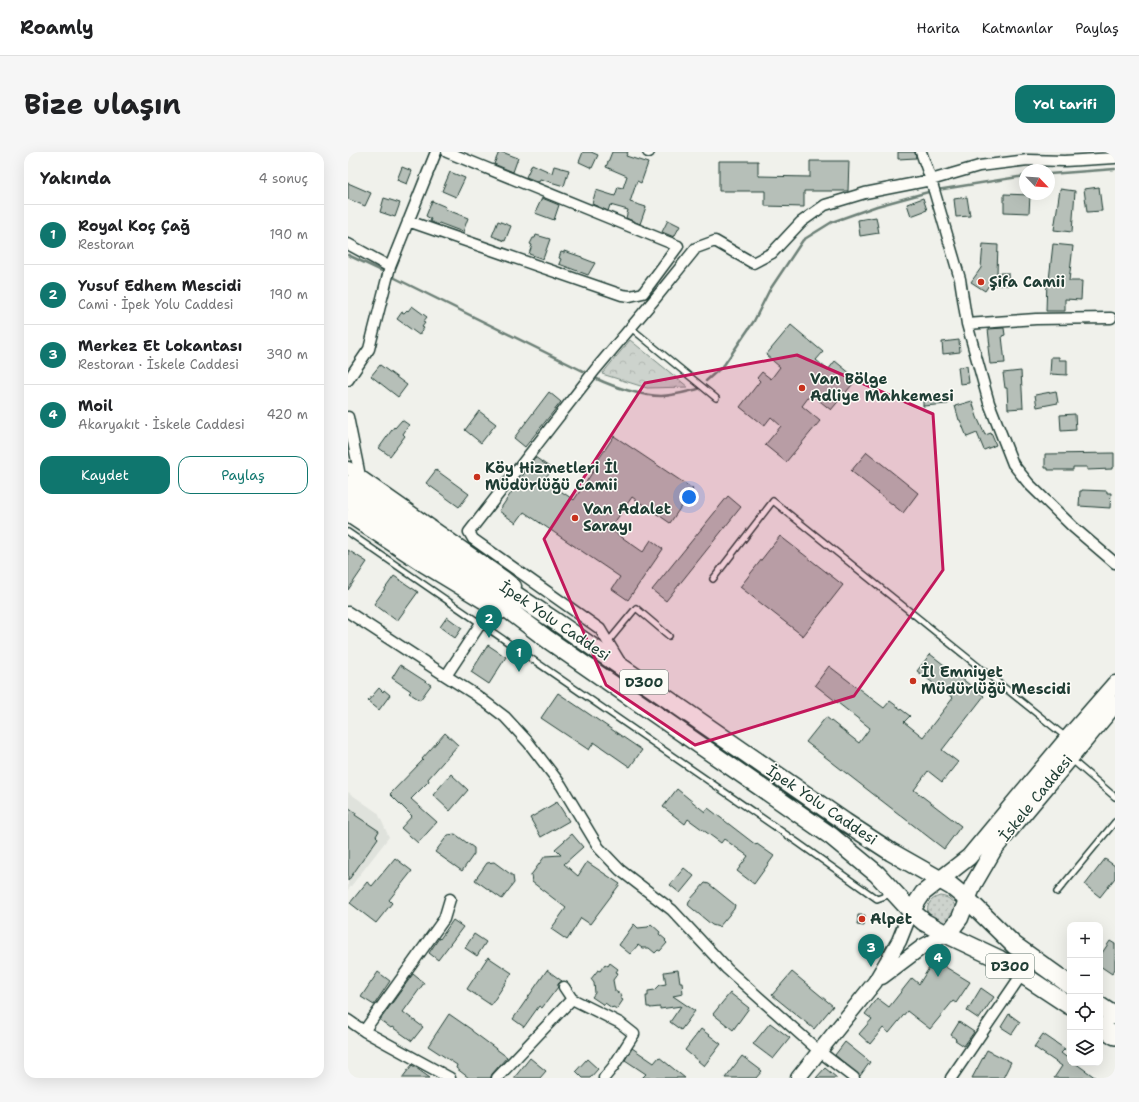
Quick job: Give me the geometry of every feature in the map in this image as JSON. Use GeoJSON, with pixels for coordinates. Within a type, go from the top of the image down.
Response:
{"type":"FeatureCollection","features":[{"type":"Feature","properties":{"kind":"highway","name":"İpek Yolu Caddesi"},"geometry":{"type":"LineString","coordinates":[[354,480],[845,822],[891,852],[940,881]]}},
{"type":"Feature","properties":{"kind":"highway","name":"İpek Yolu Caddesi"},"geometry":{"type":"LineString","coordinates":[[348,500],[486,593],[547,639],[831,836],[877,874],[911,911]]}},
{"type":"Feature","properties":{"kind":"highway"},"geometry":{"type":"LineString","coordinates":[[940,881],[951,886],[967,899]]}},
{"type":"Feature","properties":{"kind":"highway","name":"D300"},"geometry":{"type":"LineString","coordinates":[[967,899],[1014,945],[1067,983]]}},
{"type":"Feature","properties":{"kind":"highway"},"geometry":{"type":"LineString","coordinates":[[911,911],[924,922],[946,934]]}},
{"type":"Feature","properties":{"kind":"highway","name":"D300"},"geometry":{"type":"LineString","coordinates":[[946,934],[998,959],[1067,1004]]}},
{"type":"Feature","properties":{"kind":"highway"},"geometry":{"type":"LineString","coordinates":[[1103,1008],[1115,1016]]}},
{"type":"Feature","properties":{"kind":"highway"},"geometry":{"type":"LineString","coordinates":[[1103,1028],[1115,1036]]}},
{"type":"Feature","properties":{"kind":"main road"},"geometry":{"type":"LineString","coordinates":[[798,1078],[875,982],[898,941],[911,911],[923,893],[969,857],[1068,748],[1115,684]]}},
{"type":"Feature","properties":{"kind":"main road","name":"İskele Caddesi"},"geometry":{"type":"LineString","coordinates":[[967,899],[972,885],[994,849],[1068,748],[1115,704]]}},
{"type":"Feature","properties":{"kind":"main road"},"geometry":{"type":"LineString","coordinates":[[875,982],[922,947],[946,934],[956,924],[967,899]]}},
{"type":"Feature","properties":{"kind":"street"},"geometry":{"type":"LineString","coordinates":[[348,380],[369,349],[390,267],[436,152]]}},
{"type":"Feature","properties":{"kind":"street"},"geometry":{"type":"LineString","coordinates":[[408,222],[622,295],[630,296],[644,293],[678,246],[447,152]]}},
{"type":"Feature","properties":{"kind":"street"},"geometry":{"type":"LineString","coordinates":[[921,152],[931,180],[960,279],[967,324],[990,403],[1013,464],[1034,489],[1073,527],[1115,563]]}},
{"type":"Feature","properties":{"kind":"street"},"geometry":{"type":"LineString","coordinates":[[623,668],[600,629],[473,539],[469,532],[595,370],[696,248],[715,241],[753,263],[772,253],[801,222],[825,205],[865,193],[931,180],[979,166],[1027,156],[1064,161],[1115,158]]}},
{"type":"Feature","properties":{"kind":"street"},"geometry":{"type":"LineString","coordinates":[[348,244],[390,267]]}},
{"type":"Feature","properties":{"kind":"street"},"geometry":{"type":"LineString","coordinates":[[967,324],[1036,319],[1111,318]]}},
{"type":"Feature","properties":{"kind":"street"},"geometry":{"type":"LineString","coordinates":[[348,417],[354,480]]}},
{"type":"Feature","properties":{"kind":"street"},"geometry":{"type":"LineString","coordinates":[[348,468],[354,480]]}},
{"type":"Feature","properties":{"kind":"street"},"geometry":{"type":"LineString","coordinates":[[348,516],[464,592],[547,639]]}},
{"type":"Feature","properties":{"kind":"street"},"geometry":{"type":"LineString","coordinates":[[348,612],[476,695],[505,717],[528,742],[561,785],[599,848],[620,870],[672,910],[727,969],[820,1051],[854,1078]]}},
{"type":"Feature","properties":{"kind":"street"},"geometry":{"type":"LineString","coordinates":[[446,676],[481,623]]}},
{"type":"Feature","properties":{"kind":"street"},"geometry":{"type":"LineString","coordinates":[[364,1032],[444,919],[450,899]]}},
{"type":"Feature","properties":{"kind":"street"},"geometry":{"type":"LineString","coordinates":[[951,1078],[1022,974]]}},
{"type":"Feature","properties":{"kind":"street"},"geometry":{"type":"LineString","coordinates":[[564,987],[572,999],[620,1023],[634,1034],[604,1078]]}},
{"type":"Feature","properties":{"kind":"street"},"geometry":{"type":"LineString","coordinates":[[497,1078],[572,999]]}},
{"type":"Feature","properties":{"kind":"street"},"geometry":{"type":"LineString","coordinates":[[348,1020],[364,1032],[450,1078]]}},
{"type":"Feature","properties":{"kind":"lane"},"geometry":{"type":"LineString","coordinates":[[631,328],[716,398]]}},
{"type":"Feature","properties":{"kind":"lane"},"geometry":{"type":"LineString","coordinates":[[713,579],[773,501],[1068,748],[1115,797]]}},
{"type":"Feature","properties":{"kind":"lane"},"geometry":{"type":"LineString","coordinates":[[348,532],[797,842],[877,899],[895,893]]}},
{"type":"Feature","properties":{"kind":"lane"},"geometry":{"type":"LineString","coordinates":[[608,642],[636,608],[669,636]]}},
{"type":"Feature","properties":{"kind":"lane"},"geometry":{"type":"LineString","coordinates":[[1057,892],[1115,822]]}},
{"type":"Feature","properties":{"kind":"highlighted area"},"geometry":{"type":"Polygon","coordinates":[[[797,355],[933,414],[943,570],[854,696],[695,745],[606,685],[544,539],[645,383],[797,355]]]}},
{"type":"Feature","properties":{"kind":"shaded area"},"geometry":{"type":"Polygon","coordinates":[[[348,792],[378,813],[389,837],[348,890],[348,792]]]}},
{"type":"Feature","properties":{"kind":"green space"},"geometry":{"type":"Polygon","coordinates":[[[630,340],[688,387],[647,388],[602,374],[630,340]]]}},
{"type":"Feature","properties":{"kind":"green space"},"geometry":{"type":"Polygon","coordinates":[[[940,896],[951,900],[956,910],[946,924],[929,918],[927,910],[931,901],[940,896]]]}},
{"type":"Feature","properties":{"kind":"building"},"geometry":{"type":"Polygon","coordinates":[[[499,152],[518,158],[513,172],[494,164],[499,152]]]}},
{"type":"Feature","properties":{"kind":"building"},"geometry":{"type":"Polygon","coordinates":[[[583,152],[591,152],[598,155],[592,168],[579,162],[583,152]]]}},
{"type":"Feature","properties":{"kind":"building"},"geometry":{"type":"Polygon","coordinates":[[[612,152],[628,152],[626,156],[648,163],[641,183],[637,181],[630,202],[646,207],[640,224],[626,218],[628,210],[610,205],[608,211],[592,204],[596,190],[615,196],[618,187],[623,188],[627,176],[606,167],[612,152]]]}},
{"type":"Feature","properties":{"kind":"building"},"geometry":{"type":"Polygon","coordinates":[[[898,152],[915,152],[916,158],[898,159],[898,152]]]}},
{"type":"Feature","properties":{"kind":"building"},"geometry":{"type":"Polygon","coordinates":[[[719,161],[758,161],[758,176],[810,177],[810,161],[849,161],[848,191],[804,191],[804,207],[765,206],[765,191],[719,191],[719,161]]]}},
{"type":"Feature","properties":{"kind":"building"},"geometry":{"type":"Polygon","coordinates":[[[532,164],[552,173],[554,166],[569,170],[564,186],[540,179],[539,182],[526,177],[532,164]]]}},
{"type":"Feature","properties":{"kind":"building"},"geometry":{"type":"Polygon","coordinates":[[[402,167],[412,171],[407,184],[397,180],[402,167]]]}},
{"type":"Feature","properties":{"kind":"building"},"geometry":{"type":"Polygon","coordinates":[[[450,172],[465,178],[456,197],[442,191],[450,172]]]}},
{"type":"Feature","properties":{"kind":"building"},"geometry":{"type":"Polygon","coordinates":[[[348,183],[371,193],[365,206],[348,199],[348,183]]]}},
{"type":"Feature","properties":{"kind":"building"},"geometry":{"type":"Polygon","coordinates":[[[1099,187],[1102,211],[1087,212],[1084,189],[1099,187]]]}},
{"type":"Feature","properties":{"kind":"building"},"geometry":{"type":"Polygon","coordinates":[[[1060,189],[1075,191],[1072,232],[1054,230],[1060,189]]]}},
{"type":"Feature","properties":{"kind":"building"},"geometry":{"type":"Polygon","coordinates":[[[1004,194],[1019,195],[1019,200],[1030,200],[1029,213],[1004,212],[1004,194]]]}},
{"type":"Feature","properties":{"kind":"building"},"geometry":{"type":"Polygon","coordinates":[[[967,197],[970,216],[956,217],[954,199],[967,197]]]}},
{"type":"Feature","properties":{"kind":"building"},"geometry":{"type":"Polygon","coordinates":[[[384,198],[400,203],[395,217],[380,212],[384,198]]]}},
{"type":"Feature","properties":{"kind":"building"},"geometry":{"type":"Polygon","coordinates":[[[542,198],[559,205],[554,220],[535,213],[542,198]]]}},
{"type":"Feature","properties":{"kind":"building"},"geometry":{"type":"Polygon","coordinates":[[[923,198],[927,210],[911,216],[907,204],[923,198]]]}},
{"type":"Feature","properties":{"kind":"building"},"geometry":{"type":"Polygon","coordinates":[[[432,201],[446,207],[445,209],[468,218],[463,232],[439,223],[438,225],[430,221],[431,219],[426,216],[432,201]]]}},
{"type":"Feature","properties":{"kind":"building"},"geometry":{"type":"Polygon","coordinates":[[[876,217],[879,233],[860,236],[858,220],[876,217]]]}},
{"type":"Feature","properties":{"kind":"building"},"geometry":{"type":"Polygon","coordinates":[[[668,220],[680,226],[674,237],[662,232],[668,220]]]}},
{"type":"Feature","properties":{"kind":"building"},"geometry":{"type":"Polygon","coordinates":[[[498,221],[511,226],[505,241],[492,236],[498,221]]]}},
{"type":"Feature","properties":{"kind":"building"},"geometry":{"type":"Polygon","coordinates":[[[536,235],[550,239],[543,259],[529,254],[532,245],[530,244],[536,235]]]}},
{"type":"Feature","properties":{"kind":"building"},"geometry":{"type":"Polygon","coordinates":[[[983,244],[998,245],[997,273],[1008,273],[1009,285],[989,285],[985,291],[971,282],[981,268],[983,244]]]}},
{"type":"Feature","properties":{"kind":"building"},"geometry":{"type":"Polygon","coordinates":[[[1053,244],[1073,246],[1069,281],[1082,281],[1081,300],[1065,299],[1065,311],[1046,311],[1047,280],[1049,280],[1053,244]]]}},
{"type":"Feature","properties":{"kind":"building"},"geometry":{"type":"Polygon","coordinates":[[[564,251],[595,263],[588,275],[559,264],[561,252],[564,253],[564,251]]]}},
{"type":"Feature","properties":{"kind":"building"},"geometry":{"type":"Polygon","coordinates":[[[412,306],[427,317],[423,322],[425,323],[422,327],[424,328],[419,335],[397,319],[402,312],[404,313],[407,310],[408,311],[412,306]]]}},
{"type":"Feature","properties":{"kind":"building","name":"Van Bölge Adliye Mahkemesi"},"geometry":{"type":"Polygon","coordinates":[[[791,325],[823,352],[816,360],[828,370],[835,361],[857,379],[831,410],[811,394],[802,406],[820,421],[786,462],[765,445],[781,426],[771,417],[764,426],[740,407],[760,381],[757,378],[762,372],[771,379],[780,367],[766,355],[791,325]]]}},
{"type":"Feature","properties":{"kind":"building"},"geometry":{"type":"Polygon","coordinates":[[[1004,328],[1005,335],[1002,336],[1005,363],[990,364],[988,329],[1004,328]]]}},
{"type":"Feature","properties":{"kind":"building"},"geometry":{"type":"Polygon","coordinates":[[[959,340],[960,352],[943,354],[942,342],[959,340]]]}},
{"type":"Feature","properties":{"kind":"building"},"geometry":{"type":"Polygon","coordinates":[[[1051,357],[1059,357],[1059,360],[1067,360],[1067,375],[1050,374],[1051,357]]]}},
{"type":"Feature","properties":{"kind":"building"},"geometry":{"type":"Polygon","coordinates":[[[380,365],[407,385],[398,397],[371,376],[380,365]]]}},
{"type":"Feature","properties":{"kind":"building"},"geometry":{"type":"Polygon","coordinates":[[[967,366],[969,383],[960,384],[958,367],[967,366]]]}},
{"type":"Feature","properties":{"kind":"building"},"geometry":{"type":"Polygon","coordinates":[[[1021,371],[1023,408],[1008,409],[1007,388],[1005,388],[1003,373],[1021,371]]]}},
{"type":"Feature","properties":{"kind":"building"},"geometry":{"type":"Polygon","coordinates":[[[1056,391],[1058,403],[1037,407],[1035,395],[1056,391]]]}},
{"type":"Feature","properties":{"kind":"building"},"geometry":{"type":"Polygon","coordinates":[[[549,392],[561,402],[525,447],[514,438],[549,392]]]}},
{"type":"Feature","properties":{"kind":"building"},"geometry":{"type":"Polygon","coordinates":[[[947,394],[948,404],[923,406],[923,395],[947,394]]]}},
{"type":"Feature","properties":{"kind":"building"},"geometry":{"type":"Polygon","coordinates":[[[972,401],[985,435],[991,433],[996,445],[984,450],[977,433],[967,437],[959,420],[955,406],[972,401]]]}},
{"type":"Feature","properties":{"kind":"building"},"geometry":{"type":"Polygon","coordinates":[[[479,411],[496,424],[481,443],[465,430],[479,411]]]}},
{"type":"Feature","properties":{"kind":"building"},"geometry":{"type":"Polygon","coordinates":[[[1075,414],[1076,430],[1061,431],[1060,415],[1075,414]]]}},
{"type":"Feature","properties":{"kind":"building"},"geometry":{"type":"Polygon","coordinates":[[[402,420],[409,425],[403,434],[405,436],[390,456],[379,448],[394,427],[395,428],[402,420]]]}},
{"type":"Feature","properties":{"kind":"building","name":"Van Adalet Sarayı"},"geometry":{"type":"Polygon","coordinates":[[[614,436],[693,489],[670,523],[632,497],[610,529],[643,552],[651,540],[663,549],[628,600],[612,589],[620,577],[524,512],[516,523],[499,511],[535,457],[552,469],[544,480],[574,500],[614,436]]]}},
{"type":"Feature","properties":{"kind":"building"},"geometry":{"type":"Polygon","coordinates":[[[867,452],[918,493],[903,513],[851,471],[867,452]]]}},
{"type":"Feature","properties":{"kind":"building"},"geometry":{"type":"Polygon","coordinates":[[[1114,453],[1114,467],[1112,467],[1112,469],[1087,470],[1087,467],[1073,467],[1073,470],[1048,470],[1048,468],[1045,468],[1045,454],[1114,453]]]}},
{"type":"Feature","properties":{"kind":"building"},"geometry":{"type":"Polygon","coordinates":[[[436,470],[469,494],[459,507],[426,483],[436,470]]]}},
{"type":"Feature","properties":{"kind":"building"},"geometry":{"type":"Polygon","coordinates":[[[1080,491],[1107,491],[1107,493],[1111,493],[1110,508],[1079,506],[1080,491]]]}},
{"type":"Feature","properties":{"kind":"building"},"geometry":{"type":"Polygon","coordinates":[[[728,496],[741,507],[666,601],[652,590],[728,496]]]}},
{"type":"Feature","properties":{"kind":"building"},"geometry":{"type":"Polygon","coordinates":[[[780,536],[843,585],[803,636],[740,587],[780,536]]]}},
{"type":"Feature","properties":{"kind":"building"},"geometry":{"type":"Polygon","coordinates":[[[348,550],[367,562],[348,590],[348,550]]]}},
{"type":"Feature","properties":{"kind":"building"},"geometry":{"type":"Polygon","coordinates":[[[394,576],[418,592],[397,621],[374,604],[394,576]]]}},
{"type":"Feature","properties":{"kind":"building"},"geometry":{"type":"Polygon","coordinates":[[[447,617],[462,628],[455,638],[440,627],[447,617]]]}},
{"type":"Feature","properties":{"kind":"building"},"geometry":{"type":"Polygon","coordinates":[[[488,645],[506,657],[489,684],[471,672],[488,645]]]}},
{"type":"Feature","properties":{"kind":"building"},"geometry":{"type":"Polygon","coordinates":[[[930,654],[984,696],[942,750],[958,762],[942,782],[928,771],[914,790],[961,826],[944,849],[806,742],[826,717],[859,743],[870,728],[815,685],[829,666],[884,708],[890,701],[910,716],[904,722],[923,737],[953,698],[917,671],[930,654]]]}},
{"type":"Feature","properties":{"kind":"building"},"geometry":{"type":"Polygon","coordinates":[[[400,665],[431,685],[420,700],[409,693],[411,691],[392,678],[400,665]]]}},
{"type":"Feature","properties":{"kind":"building"},"geometry":{"type":"Polygon","coordinates":[[[379,688],[383,692],[384,690],[390,695],[379,710],[368,701],[379,688]]]}},
{"type":"Feature","properties":{"kind":"building"},"geometry":{"type":"Polygon","coordinates":[[[558,693],[642,750],[630,767],[594,742],[589,750],[541,718],[558,693]]]}},
{"type":"Feature","properties":{"kind":"building"},"geometry":{"type":"Polygon","coordinates":[[[445,733],[458,745],[428,779],[429,781],[411,799],[437,822],[418,843],[401,828],[412,816],[390,794],[423,760],[422,759],[445,733]]]}},
{"type":"Feature","properties":{"kind":"building"},"geometry":{"type":"Polygon","coordinates":[[[451,774],[468,790],[450,811],[433,795],[451,774]]]}},
{"type":"Feature","properties":{"kind":"building"},"geometry":{"type":"Polygon","coordinates":[[[677,789],[705,812],[708,808],[756,845],[757,844],[774,856],[754,884],[737,871],[748,856],[724,839],[721,843],[688,819],[685,824],[663,807],[677,789]]]}},
{"type":"Feature","properties":{"kind":"building"},"geometry":{"type":"Polygon","coordinates":[[[557,802],[569,821],[541,837],[530,818],[557,802]]]}},
{"type":"Feature","properties":{"kind":"building"},"geometry":{"type":"Polygon","coordinates":[[[348,807],[356,813],[355,815],[379,831],[376,836],[378,838],[348,881],[348,807]]]}},
{"type":"Feature","properties":{"kind":"building"},"geometry":{"type":"Polygon","coordinates":[[[455,834],[474,848],[474,854],[462,871],[435,852],[448,835],[455,834]]]}},
{"type":"Feature","properties":{"kind":"building"},"geometry":{"type":"Polygon","coordinates":[[[572,834],[583,847],[564,864],[578,876],[587,862],[620,884],[590,924],[581,918],[567,940],[551,929],[566,908],[532,882],[531,875],[545,856],[561,855],[555,849],[572,834]]]}},
{"type":"Feature","properties":{"kind":"building"},"geometry":{"type":"Polygon","coordinates":[[[395,858],[412,871],[389,900],[392,903],[376,923],[350,903],[367,882],[372,886],[395,858]]]}},
{"type":"Feature","properties":{"kind":"building"},"geometry":{"type":"Polygon","coordinates":[[[1105,859],[1115,866],[1115,878],[1100,897],[1085,885],[1105,859]]]}},
{"type":"Feature","properties":{"kind":"building"},"geometry":{"type":"Polygon","coordinates":[[[494,862],[513,876],[514,883],[502,899],[475,880],[487,863],[494,862]]]}},
{"type":"Feature","properties":{"kind":"building"},"geometry":{"type":"Polygon","coordinates":[[[684,868],[694,876],[680,893],[670,885],[684,868]]]}},
{"type":"Feature","properties":{"kind":"building"},"geometry":{"type":"Polygon","coordinates":[[[705,883],[709,884],[735,905],[734,909],[719,927],[712,925],[688,905],[689,901],[705,883]]]}},
{"type":"Feature","properties":{"kind":"building"},"geometry":{"type":"Polygon","coordinates":[[[858,915],[865,915],[864,926],[857,925],[858,915]]]}},
{"type":"Feature","properties":{"kind":"building"},"geometry":{"type":"Polygon","coordinates":[[[453,920],[463,927],[438,960],[429,953],[453,920]]]}},
{"type":"Feature","properties":{"kind":"building"},"geometry":{"type":"Polygon","coordinates":[[[634,924],[638,928],[648,927],[651,924],[660,932],[659,934],[666,940],[665,941],[667,943],[660,951],[658,950],[655,953],[649,948],[642,948],[638,945],[630,954],[619,945],[634,924]]]}},
{"type":"Feature","properties":{"kind":"building"},"geometry":{"type":"Polygon","coordinates":[[[474,934],[486,942],[477,956],[465,948],[474,934]]]}},
{"type":"Feature","properties":{"kind":"building"},"geometry":{"type":"Polygon","coordinates":[[[1110,941],[1115,944],[1115,969],[1112,974],[1103,968],[1103,952],[1110,941]]]}},
{"type":"Feature","properties":{"kind":"building"},"geometry":{"type":"Polygon","coordinates":[[[488,957],[512,973],[491,1005],[467,989],[488,957]]]}},
{"type":"Feature","properties":{"kind":"building"},"geometry":{"type":"Polygon","coordinates":[[[934,960],[970,982],[956,1003],[953,1001],[930,1029],[907,1011],[889,1033],[883,1028],[870,1044],[859,1034],[872,1019],[865,1014],[877,998],[889,1007],[912,978],[919,984],[934,960]]]}},
{"type":"Feature","properties":{"kind":"building"},"geometry":{"type":"Polygon","coordinates":[[[610,963],[618,969],[616,972],[618,973],[613,980],[615,991],[622,995],[620,998],[623,1000],[617,1009],[612,1008],[605,1003],[604,1005],[592,997],[595,993],[594,983],[591,979],[605,964],[608,966],[610,963]]]}},
{"type":"Feature","properties":{"kind":"building"},"geometry":{"type":"Polygon","coordinates":[[[547,970],[562,981],[558,984],[558,987],[542,1008],[539,1006],[524,1027],[513,1019],[547,970]]]}},
{"type":"Feature","properties":{"kind":"building"},"geometry":{"type":"Polygon","coordinates":[[[678,970],[680,982],[682,982],[683,994],[673,996],[695,1011],[681,1030],[670,1022],[681,1006],[660,1009],[660,1007],[650,1008],[647,1007],[646,996],[648,996],[648,991],[655,990],[660,985],[666,984],[664,972],[678,970]]]}},
{"type":"Feature","properties":{"kind":"building"},"geometry":{"type":"Polygon","coordinates":[[[378,972],[390,981],[374,1005],[361,997],[378,972]]]}},
{"type":"Feature","properties":{"kind":"building"},"geometry":{"type":"Polygon","coordinates":[[[792,972],[833,1006],[814,1029],[772,995],[792,972]]]}},
{"type":"Feature","properties":{"kind":"building"},"geometry":{"type":"Polygon","coordinates":[[[413,974],[424,983],[403,1012],[423,1027],[412,1041],[380,1020],[413,974]]]}},
{"type":"Feature","properties":{"kind":"building"},"geometry":{"type":"Polygon","coordinates":[[[981,988],[994,997],[979,1019],[967,1011],[981,988]]]}},
{"type":"Feature","properties":{"kind":"building"},"geometry":{"type":"Polygon","coordinates":[[[730,993],[749,1008],[733,1030],[713,1014],[730,993]]]}},
{"type":"Feature","properties":{"kind":"building"},"geometry":{"type":"Polygon","coordinates":[[[449,1014],[507,1057],[492,1074],[491,1078],[469,1078],[456,1068],[457,1065],[428,1046],[449,1014]]]}},
{"type":"Feature","properties":{"kind":"building"},"geometry":{"type":"Polygon","coordinates":[[[1009,1014],[1020,1022],[1012,1034],[1001,1027],[1009,1014]]]}},
{"type":"Feature","properties":{"kind":"building"},"geometry":{"type":"Polygon","coordinates":[[[959,1022],[974,1032],[964,1046],[955,1040],[956,1039],[951,1035],[959,1022]]]}},
{"type":"Feature","properties":{"kind":"building"},"geometry":{"type":"Polygon","coordinates":[[[770,1023],[790,1038],[773,1059],[753,1044],[770,1023]]]}},
{"type":"Feature","properties":{"kind":"building"},"geometry":{"type":"Polygon","coordinates":[[[701,1029],[721,1044],[704,1066],[685,1050],[701,1029]]]}},
{"type":"Feature","properties":{"kind":"building"},"geometry":{"type":"Polygon","coordinates":[[[1043,1034],[1065,1049],[1061,1053],[1067,1058],[1067,1066],[1079,1066],[1096,1078],[1054,1078],[1062,1066],[1034,1047],[1043,1034]]]}},
{"type":"Feature","properties":{"kind":"building"},"geometry":{"type":"Polygon","coordinates":[[[845,1042],[870,1062],[860,1076],[835,1055],[845,1042]]]}},
{"type":"Feature","properties":{"kind":"building"},"geometry":{"type":"Polygon","coordinates":[[[632,1048],[654,1063],[659,1057],[685,1078],[642,1078],[646,1074],[625,1060],[632,1048]]]}},
{"type":"Feature","properties":{"kind":"building"},"geometry":{"type":"Polygon","coordinates":[[[987,1050],[1011,1062],[1003,1078],[972,1078],[987,1050]]]}},
{"type":"Feature","properties":{"kind":"building"},"geometry":{"type":"Polygon","coordinates":[[[742,1056],[762,1071],[756,1078],[725,1078],[742,1056]]]}},
{"type":"Feature","properties":{"kind":"building"},"geometry":{"type":"Polygon","coordinates":[[[530,1058],[546,1071],[540,1078],[514,1078],[530,1058]]]}},
{"type":"Feature","properties":{"kind":"building"},"geometry":{"type":"Polygon","coordinates":[[[587,1059],[598,1069],[590,1078],[583,1078],[576,1071],[587,1059]]]}},
{"type":"Feature","properties":{"kind":"building"},"geometry":{"type":"Polygon","coordinates":[[[412,1065],[430,1078],[402,1078],[412,1065]]]}},
{"type":"Feature","properties":{"kind":"building"},"geometry":{"type":"Polygon","coordinates":[[[825,1068],[837,1078],[816,1078],[825,1068]]]}},
{"type":"Feature","properties":{"kind":"waterway"},"geometry":{"type":"LineString","coordinates":[[1055,174],[1115,169]]}},
{"type":"Feature","properties":{"kind":"waterway"},"geometry":{"type":"LineString","coordinates":[[937,190],[1019,177]]}},
{"type":"Feature","properties":{"kind":"waterway"},"geometry":{"type":"LineString","coordinates":[[706,381],[724,365],[754,321],[769,291],[803,240],[832,222],[877,206],[932,191]]}},
{"type":"Feature","properties":{"kind":"waterway"},"geometry":{"type":"LineString","coordinates":[[348,255],[382,271]]}},
{"type":"Feature","properties":{"kind":"waterway"},"geometry":{"type":"LineString","coordinates":[[395,278],[585,372]]}},
{"type":"Feature","properties":{"kind":"waterway"},"geometry":{"type":"LineString","coordinates":[[597,379],[628,390],[653,396],[680,394],[698,389]]}},
{"type":"Feature","properties":{"kind":"place","name":"Şifa Camii"},"geometry":{"type":"Point","coordinates":[981,282]}},
{"type":"Feature","properties":{"kind":"place","name":"Van Bölge Adliye Mahkemesi"},"geometry":{"type":"Point","coordinates":[802,388]}},
{"type":"Feature","properties":{"kind":"place","name":"Köy Hizmetleri İl Müdürlüğü Camii"},"geometry":{"type":"Point","coordinates":[477,477]}},
{"type":"Feature","properties":{"kind":"place","name":"Van Adalet Sarayı"},"geometry":{"type":"Point","coordinates":[575,518]}},
{"type":"Feature","properties":{"kind":"place","name":"Yusuf Edhem Mescidi"},"geometry":{"type":"Point","coordinates":[489,638]}},
{"type":"Feature","properties":{"kind":"place","name":"Royal Koç Çağ"},"geometry":{"type":"Point","coordinates":[519,672]}},
{"type":"Feature","properties":{"kind":"place","name":"İl Emniyet Müdürlüğü Mescidi"},"geometry":{"type":"Point","coordinates":[913,681]}},
{"type":"Feature","properties":{"kind":"place","name":"Alpet"},"geometry":{"type":"Point","coordinates":[862,919]}},
{"type":"Feature","properties":{"kind":"place","name":"Merkez Et Lokantası"},"geometry":{"type":"Point","coordinates":[871,967]}},
{"type":"Feature","properties":{"kind":"place","name":"Moil"},"geometry":{"type":"Point","coordinates":[938,977]}}]}
